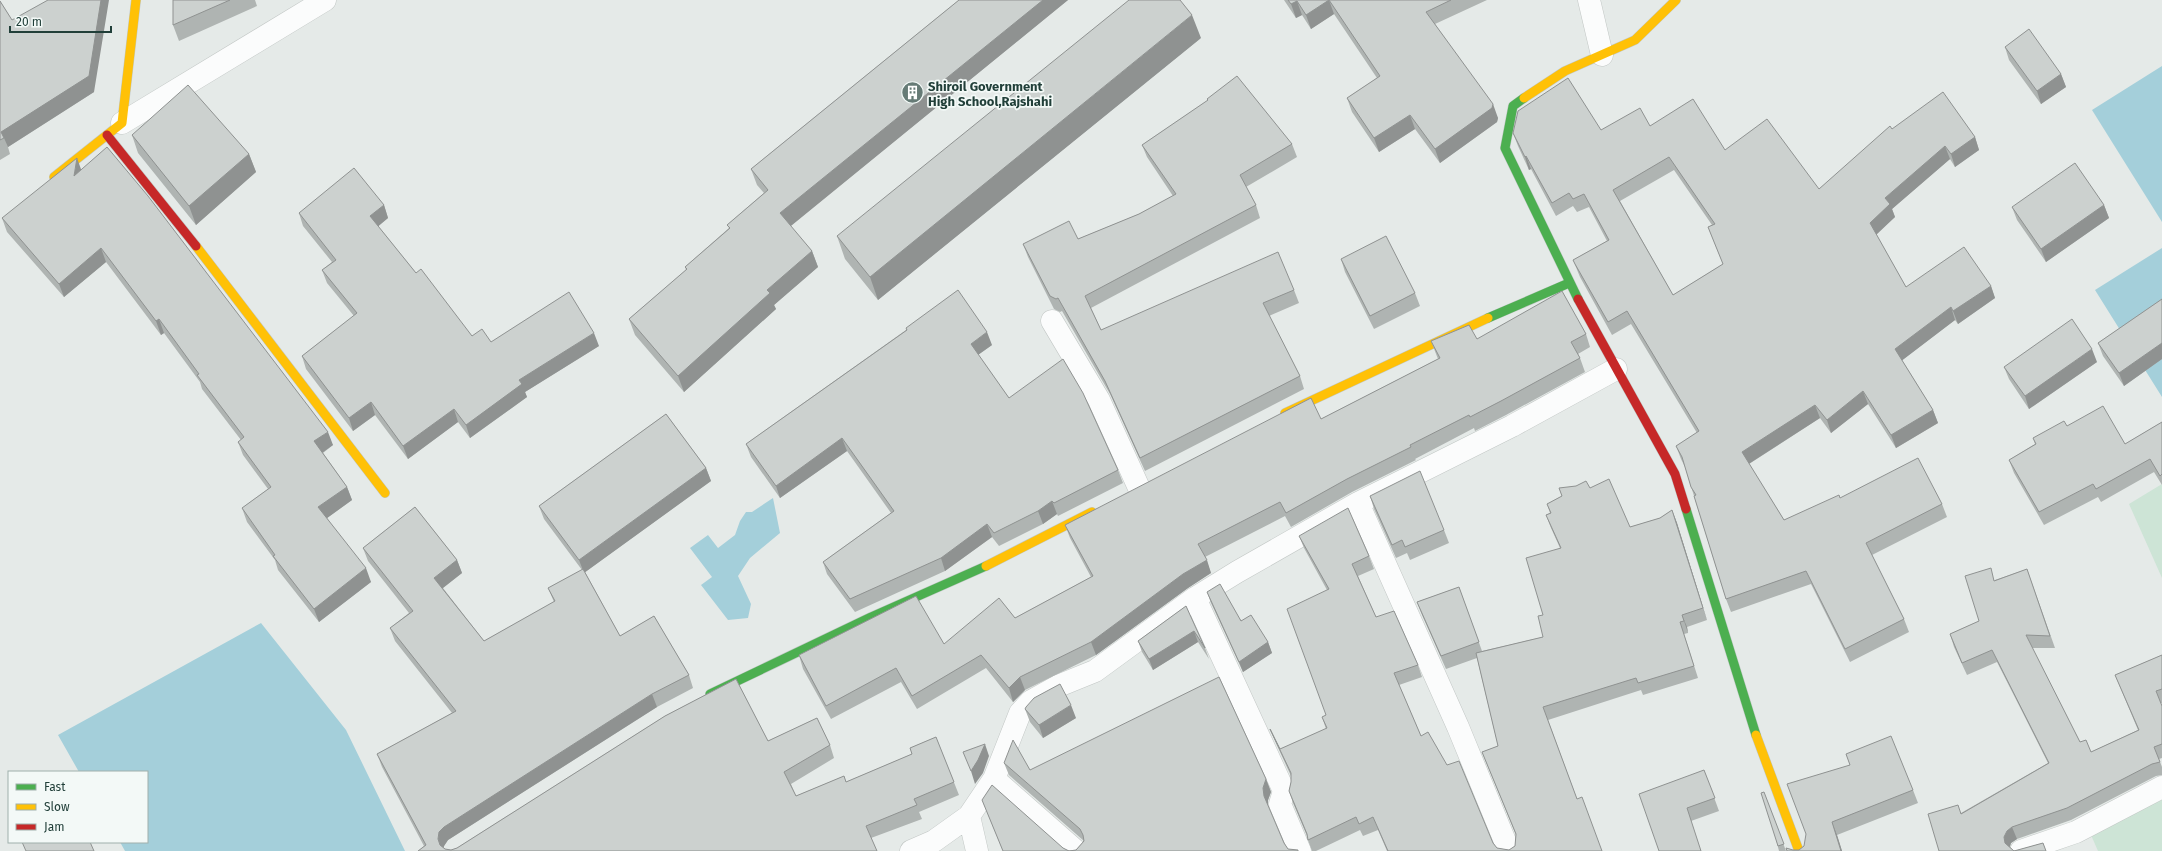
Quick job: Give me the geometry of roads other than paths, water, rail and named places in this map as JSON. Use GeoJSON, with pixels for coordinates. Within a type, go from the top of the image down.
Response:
{"type":"FeatureCollection","features":[{"type":"Feature","properties":{"kind":"street"},"geometry":{"type":"LineString","coordinates":[[136,0],[114,129],[163,202],[385,493]]}},
{"type":"Feature","properties":{"kind":"street"},"geometry":{"type":"LineString","coordinates":[[48,182],[114,129],[325,0]]}},
{"type":"Feature","properties":{"kind":"street"},"geometry":{"type":"LineString","coordinates":[[1589,0],[1602,55]]}},
{"type":"Feature","properties":{"kind":"street"},"geometry":{"type":"LineString","coordinates":[[1676,0],[1635,40],[1565,71],[1513,106],[1505,148],[1569,283],[1675,474],[1758,742],[1799,851]]}},
{"type":"Feature","properties":{"kind":"street"},"geometry":{"type":"LineString","coordinates":[[1275,418],[1436,341],[1569,283]]}},
{"type":"Feature","properties":{"kind":"street"},"geometry":{"type":"LineString","coordinates":[[1052,321],[1099,400],[1139,488]]}},
{"type":"Feature","properties":{"kind":"street"},"geometry":{"type":"LineString","coordinates":[[911,851],[934,841],[969,816],[994,779],[1020,713],[1031,701],[1058,686],[1095,671],[1195,598],[1237,572],[1358,503],[1512,426],[1616,369]]}},
{"type":"Feature","properties":{"kind":"street"},"geometry":{"type":"LineString","coordinates":[[1358,503],[1458,727],[1509,851]]}},
{"type":"Feature","properties":{"kind":"street"},"geometry":{"type":"LineString","coordinates":[[704,697],[871,617],[1012,554],[1104,506]]}},
{"type":"Feature","properties":{"kind":"street"},"geometry":{"type":"LineString","coordinates":[[1195,598],[1284,791],[1280,804],[1300,851]]}},
{"type":"Feature","properties":{"kind":"street"},"geometry":{"type":"LineString","coordinates":[[994,779],[1076,851]]}},
{"type":"Feature","properties":{"kind":"street"},"geometry":{"type":"LineString","coordinates":[[2021,851],[2076,832],[2162,787]]}},
{"type":"Feature","properties":{"kind":"street"},"geometry":{"type":"LineString","coordinates":[[969,816],[977,851]]}},
{"type":"Feature","properties":{"kind":"water"},"geometry":{"type":"Polygon","coordinates":[[[2162,66],[2162,222],[2092,110],[2162,66]]]}},
{"type":"Feature","properties":{"kind":"water"},"geometry":{"type":"Polygon","coordinates":[[[2162,248],[2162,397],[2095,290],[2162,248]]]}},
{"type":"Feature","properties":{"kind":"water"},"geometry":{"type":"Polygon","coordinates":[[[773,498],[780,533],[750,558],[738,576],[751,604],[748,618],[728,620],[701,585],[712,577],[690,548],[708,535],[718,548],[735,535],[740,521],[746,512],[752,512],[773,498]]]}},
{"type":"Feature","properties":{"kind":"water"},"geometry":{"type":"Polygon","coordinates":[[[261,623],[346,730],[405,851],[125,851],[121,843],[148,843],[148,771],[78,771],[58,735],[261,623]]]}},
{"type":"Feature","properties":{"kind":"place","name":"Shiroil Government High School,Rajshahi"},"geometry":{"type":"Point","coordinates":[913,93]}}]}
